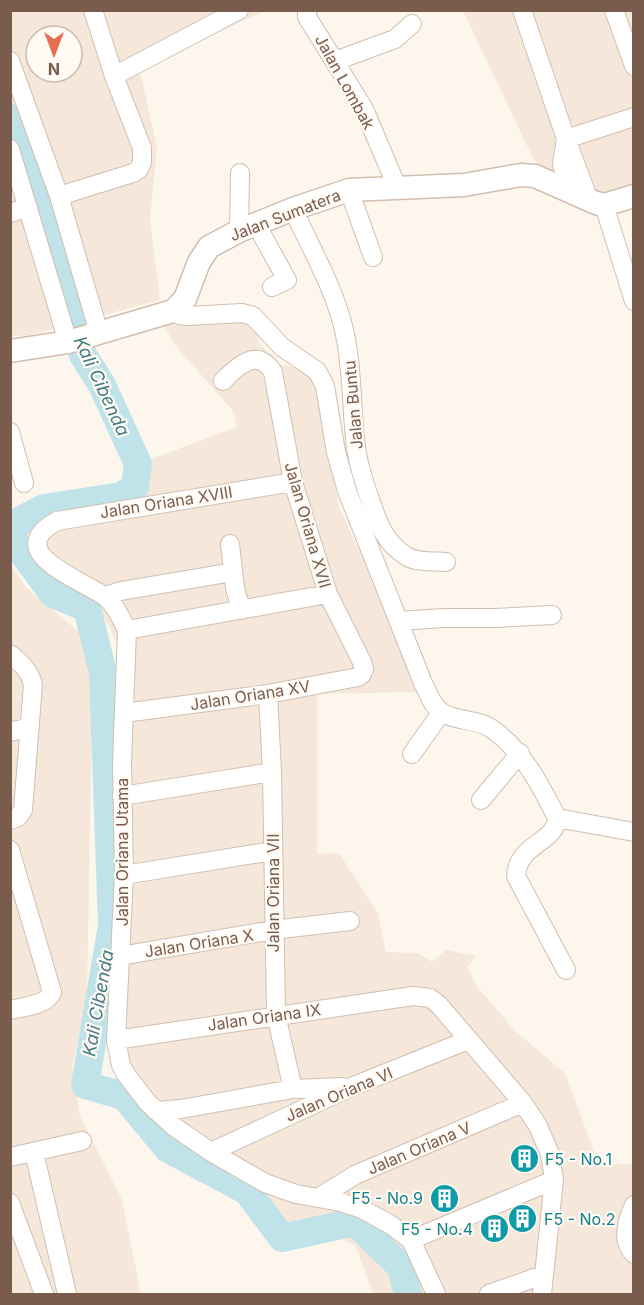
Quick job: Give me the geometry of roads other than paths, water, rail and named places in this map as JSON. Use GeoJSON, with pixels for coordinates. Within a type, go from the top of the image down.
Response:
{"type":"FeatureCollection","features":[{"type":"Feature","properties":{"kind":"street"},"geometry":{"type":"LineString","coordinates":[[59,196],[133,172],[139,169],[142,162],[142,148],[114,76],[93,10]]}},
{"type":"Feature","properties":{"kind":"street"},"geometry":{"type":"LineString","coordinates":[[114,76],[239,10]]}},
{"type":"Feature","properties":{"kind":"street","name":"Jalan Lombak"},"geometry":{"type":"LineString","coordinates":[[306,10],[307,17],[364,109],[397,187]]}},
{"type":"Feature","properties":{"kind":"street"},"geometry":{"type":"LineString","coordinates":[[522,10],[566,139],[562,165],[588,199],[633,301]]}},
{"type":"Feature","properties":{"kind":"street"},"geometry":{"type":"LineString","coordinates":[[614,10],[633,66]]}},
{"type":"Feature","properties":{"kind":"street"},"geometry":{"type":"LineString","coordinates":[[335,62],[396,39],[412,24]]}},
{"type":"Feature","properties":{"kind":"street"},"geometry":{"type":"LineString","coordinates":[[10,61],[59,196],[84,337]]}},
{"type":"Feature","properties":{"kind":"street"},"geometry":{"type":"LineString","coordinates":[[566,139],[633,117]]}},
{"type":"Feature","properties":{"kind":"street"},"geometry":{"type":"LineString","coordinates":[[10,149],[19,210],[84,337]]}},
{"type":"Feature","properties":{"kind":"street"},"geometry":{"type":"LineString","coordinates":[[240,173],[248,227],[287,280],[272,287]]}},
{"type":"Feature","properties":{"kind":"street","name":"Jalan Sumatera"},"geometry":{"type":"LineString","coordinates":[[173,311],[185,299],[199,262],[209,247],[248,227],[349,190],[464,185],[521,175],[535,176],[588,199]]}},
{"type":"Feature","properties":{"kind":"street"},"geometry":{"type":"LineString","coordinates":[[349,190],[373,257]]}},
{"type":"Feature","properties":{"kind":"street"},"geometry":{"type":"LineString","coordinates":[[588,199],[633,196]]}},
{"type":"Feature","properties":{"kind":"street","name":"Jalan Buntu"},"geometry":{"type":"LineString","coordinates":[[293,209],[332,291],[344,328],[350,360],[356,448],[362,477],[381,532],[388,541],[414,560],[446,562]]}},
{"type":"Feature","properties":{"kind":"street"},"geometry":{"type":"LineString","coordinates":[[10,351],[84,337],[173,311],[179,315],[189,316],[242,313],[253,316],[282,347],[317,371],[325,386],[336,452],[347,491],[423,683],[438,709],[491,728],[520,753],[557,818],[557,824],[551,832],[522,856],[517,865],[516,876],[566,970]]}},
{"type":"Feature","properties":{"kind":"street","name":"Jalan Oriana XVII"},"geometry":{"type":"LineString","coordinates":[[223,381],[237,367],[248,362],[260,360],[268,364],[273,372],[293,482],[328,594],[362,662]]}},
{"type":"Feature","properties":{"kind":"street"},"geometry":{"type":"LineString","coordinates":[[10,432],[24,483]]}},
{"type":"Feature","properties":{"kind":"street","name":"Jalan Oriana XVIII"},"geometry":{"type":"LineString","coordinates":[[105,596],[57,572],[45,561],[37,548],[36,538],[41,528],[57,521],[293,482]]}},
{"type":"Feature","properties":{"kind":"street"},"geometry":{"type":"LineString","coordinates":[[230,544],[241,610]]}},
{"type":"Feature","properties":{"kind":"street"},"geometry":{"type":"LineString","coordinates":[[233,572],[105,596],[120,613],[127,630],[328,594]]}},
{"type":"Feature","properties":{"kind":"street"},"geometry":{"type":"LineString","coordinates":[[399,621],[552,615]]}},
{"type":"Feature","properties":{"kind":"street","name":"Jalan Oriana Utama"},"geometry":{"type":"LineString","coordinates":[[127,630],[124,712],[124,875],[116,1040],[125,1073],[156,1111],[173,1126],[211,1152],[265,1183],[296,1194],[362,1209],[391,1225],[411,1240],[436,1294]]}},
{"type":"Feature","properties":{"kind":"street"},"geometry":{"type":"LineString","coordinates":[[10,654],[31,675],[33,685],[23,810],[14,818]]}},
{"type":"Feature","properties":{"kind":"street","name":"Jalan Oriana XV"},"geometry":{"type":"LineString","coordinates":[[124,712],[268,694],[358,677],[364,669],[362,662]]}},
{"type":"Feature","properties":{"kind":"street","name":"Jalan Oriana VII"},"geometry":{"type":"LineString","coordinates":[[268,694],[272,772],[276,1015],[293,1089]]}},
{"type":"Feature","properties":{"kind":"street"},"geometry":{"type":"LineString","coordinates":[[412,754],[438,709]]}},
{"type":"Feature","properties":{"kind":"street"},"geometry":{"type":"LineString","coordinates":[[10,732],[30,727]]}},
{"type":"Feature","properties":{"kind":"street"},"geometry":{"type":"LineString","coordinates":[[481,800],[520,753]]}},
{"type":"Feature","properties":{"kind":"street"},"geometry":{"type":"LineString","coordinates":[[123,796],[272,772]]}},
{"type":"Feature","properties":{"kind":"street"},"geometry":{"type":"LineString","coordinates":[[557,818],[633,832]]}},
{"type":"Feature","properties":{"kind":"street"},"geometry":{"type":"LineString","coordinates":[[10,850],[52,992],[51,997],[45,1001],[10,1010]]}},
{"type":"Feature","properties":{"kind":"street"},"geometry":{"type":"LineString","coordinates":[[124,875],[273,851]]}},
{"type":"Feature","properties":{"kind":"street","name":"Jalan Oriana X"},"geometry":{"type":"LineString","coordinates":[[120,956],[273,930],[350,921]]}},
{"type":"Feature","properties":{"kind":"street","name":"Jalan Oriana IX"},"geometry":{"type":"LineString","coordinates":[[116,1040],[413,996],[430,998],[439,1005],[468,1040]]}},
{"type":"Feature","properties":{"kind":"street"},"geometry":{"type":"LineString","coordinates":[[468,1040],[523,1103],[538,1126],[550,1154],[554,1180],[542,1294]]}},
{"type":"Feature","properties":{"kind":"street","name":"Jalan Oriana VI"},"geometry":{"type":"LineString","coordinates":[[211,1152],[351,1087],[468,1040]]}},
{"type":"Feature","properties":{"kind":"street"},"geometry":{"type":"LineString","coordinates":[[156,1111],[181,1109],[293,1089],[351,1087]]}},
{"type":"Feature","properties":{"kind":"street","name":"Jalan Oriana V"},"geometry":{"type":"LineString","coordinates":[[318,1198],[355,1175],[523,1103]]}},
{"type":"Feature","properties":{"kind":"street"},"geometry":{"type":"LineString","coordinates":[[10,1158],[82,1141]]}},
{"type":"Feature","properties":{"kind":"street"},"geometry":{"type":"LineString","coordinates":[[34,1152],[67,1294]]}},
{"type":"Feature","properties":{"kind":"street"},"geometry":{"type":"LineString","coordinates":[[411,1240],[554,1180]]}},
{"type":"Feature","properties":{"kind":"street"},"geometry":{"type":"LineString","coordinates":[[10,1203],[45,1294]]}},
{"type":"Feature","properties":{"kind":"street"},"geometry":{"type":"LineString","coordinates":[[633,1205],[626,1230],[627,1242],[633,1254]]}},
{"type":"Feature","properties":{"kind":"street"},"geometry":{"type":"LineString","coordinates":[[489,1294],[543,1275]]}},
{"type":"Feature","properties":{"kind":"waterway","name":"Kali Cibenda"},"geometry":{"type":"LineString","coordinates":[[10,118],[47,231],[83,355],[102,385],[138,464],[135,487],[121,496],[44,508],[21,520],[10,534]]}},
{"type":"Feature","properties":{"kind":"waterway","name":"Kali Cibenda"},"geometry":{"type":"LineString","coordinates":[[10,536],[53,594],[87,608],[103,673],[112,925],[85,1085],[124,1096],[168,1149],[247,1191],[282,1238],[355,1222],[401,1267],[408,1294]]}},
{"type":"Feature","properties":{"kind":"place","name":"F5 - No.1"},"geometry":{"type":"Point","coordinates":[524,1159]}},
{"type":"Feature","properties":{"kind":"place","name":"F5 - No.9"},"geometry":{"type":"Point","coordinates":[444,1198]}},
{"type":"Feature","properties":{"kind":"place","name":"F5 - No.2"},"geometry":{"type":"Point","coordinates":[523,1219]}},
{"type":"Feature","properties":{"kind":"place","name":"F5 - No.4"},"geometry":{"type":"Point","coordinates":[494,1229]}}]}
